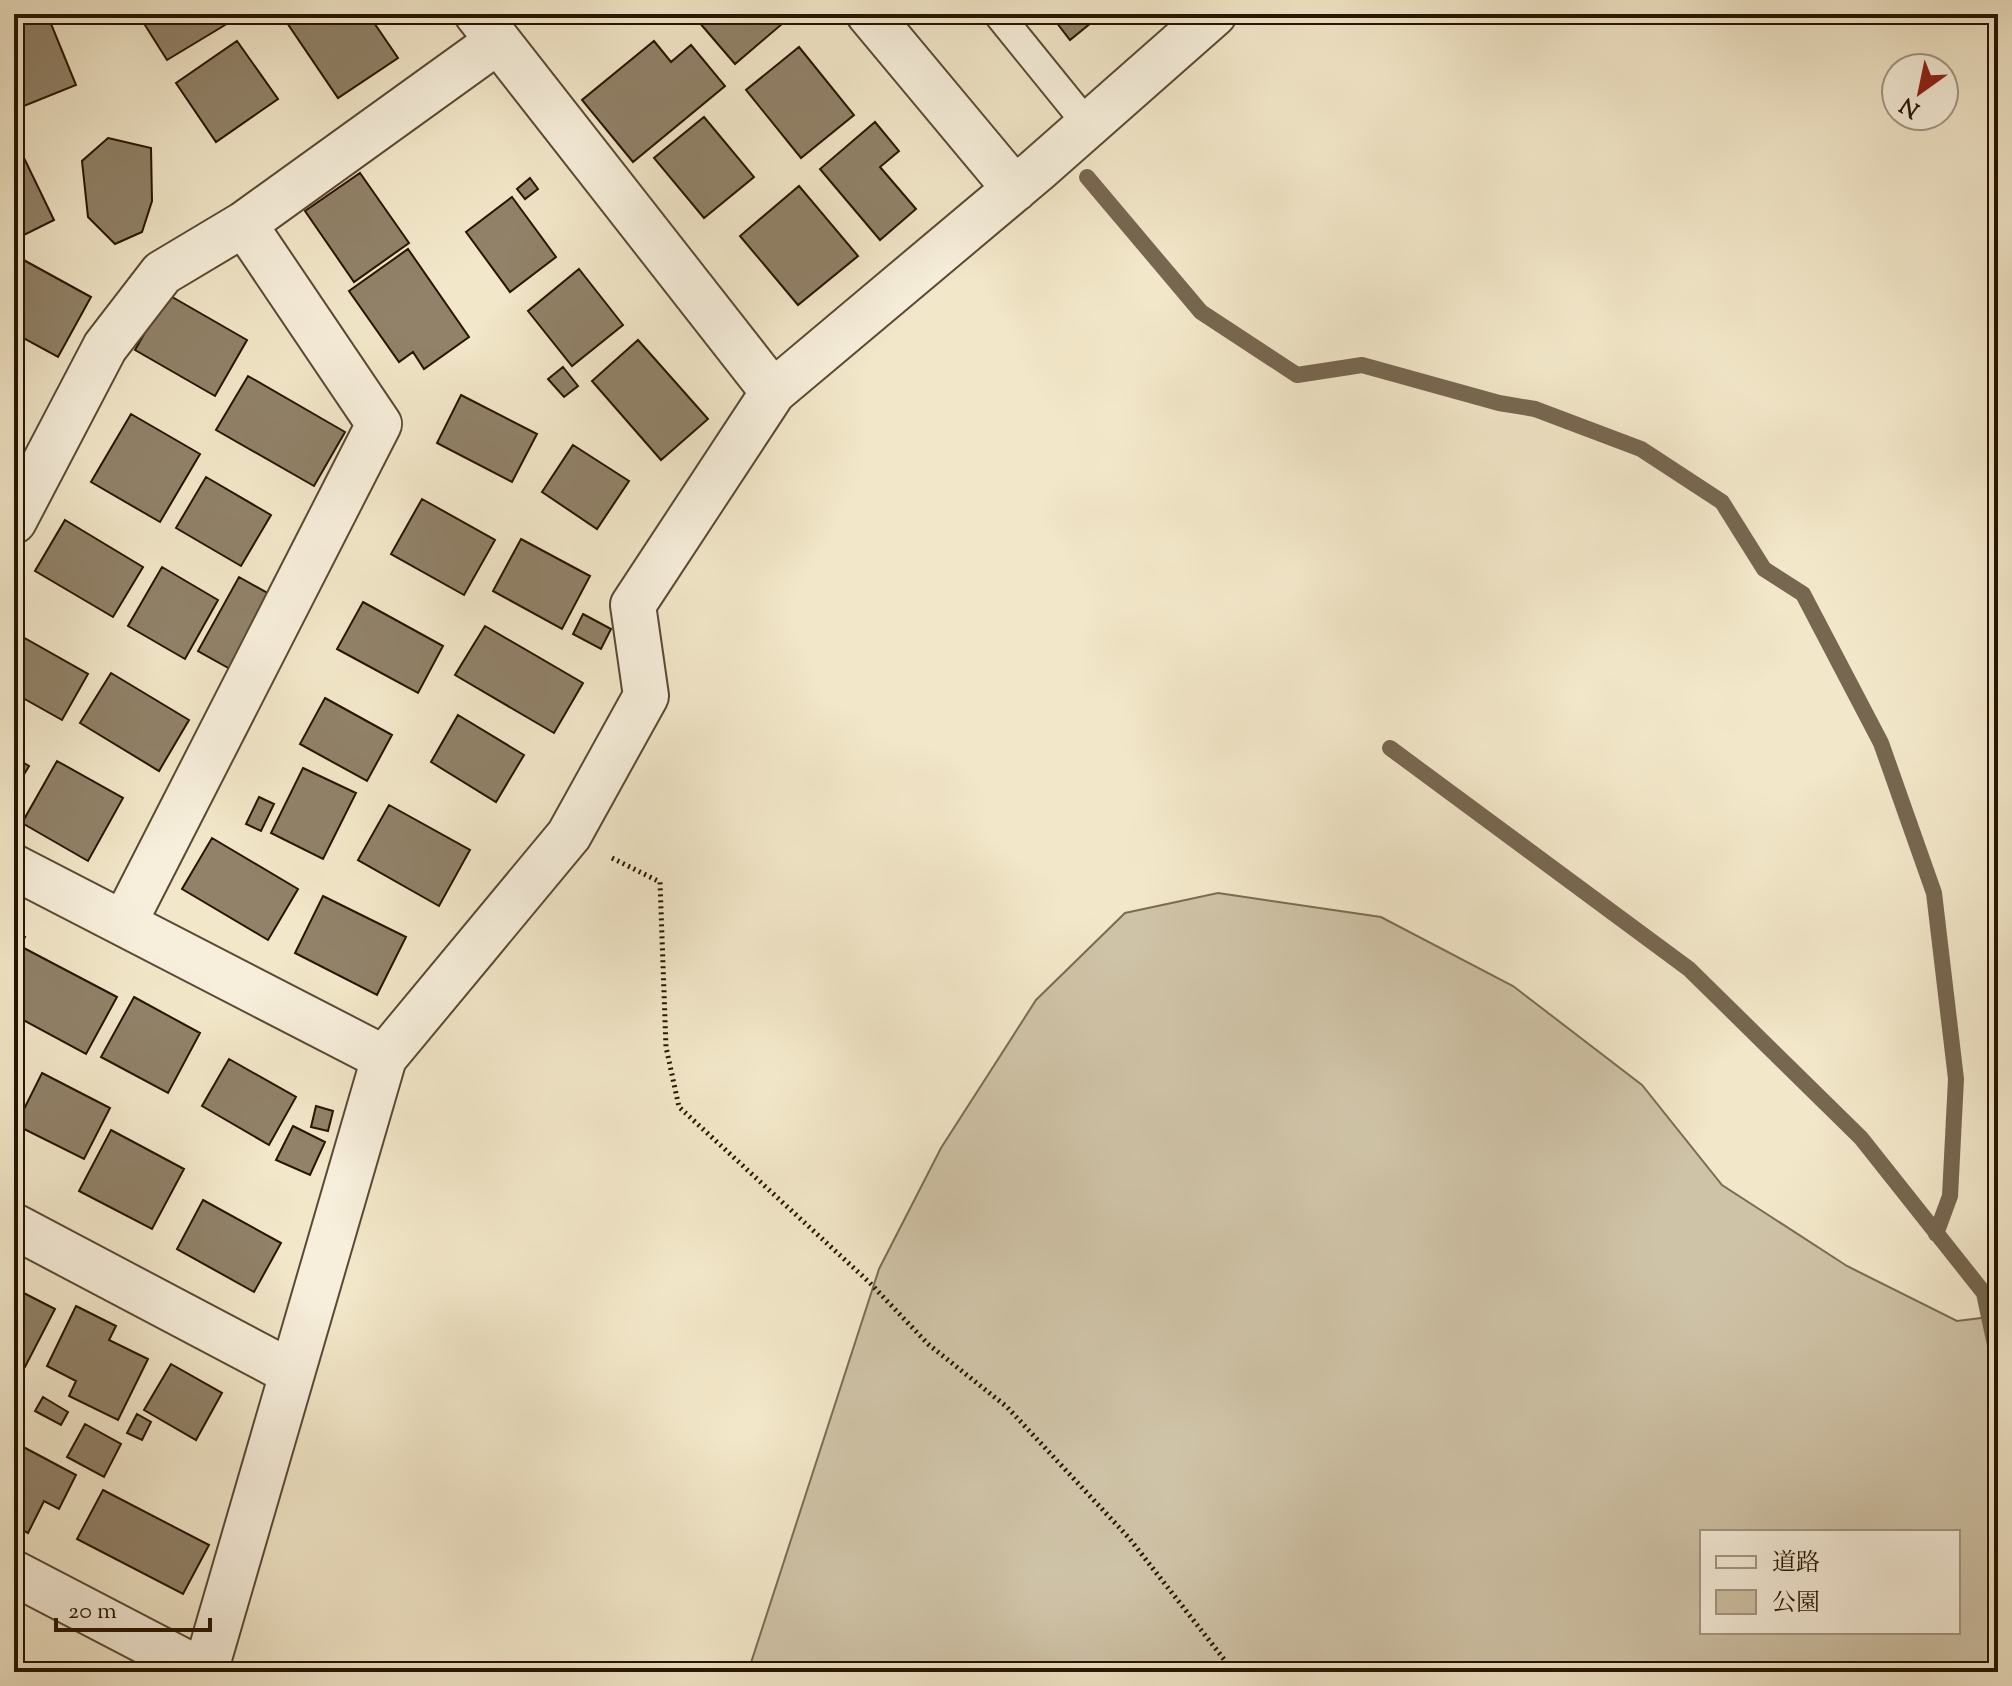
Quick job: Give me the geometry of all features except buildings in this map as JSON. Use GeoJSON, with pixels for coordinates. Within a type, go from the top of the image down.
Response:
{"type":"FeatureCollection","features":[{"type":"Feature","properties":{"kind":"street"},"geometry":{"type":"LineString","coordinates":[[869,14],[1015,189]]}},
{"type":"Feature","properties":{"kind":"street"},"geometry":{"type":"LineString","coordinates":[[14,1573],[205,1672],[384,1058],[569,835],[646,696],[633,605],[773,392],[1015,189],[1214,14]]}},
{"type":"Feature","properties":{"kind":"street"},"geometry":{"type":"LineString","coordinates":[[14,521],[105,347],[162,273],[244,224],[488,28],[773,392]]}},
{"type":"Feature","properties":{"kind":"street"},"geometry":{"type":"LineString","coordinates":[[124,923],[379,424],[244,224]]}},
{"type":"Feature","properties":{"kind":"street"},"geometry":{"type":"LineString","coordinates":[[14,867],[384,1058]]}},
{"type":"Feature","properties":{"kind":"street"},"geometry":{"type":"LineString","coordinates":[[14,1226],[292,1373]]}},
{"type":"Feature","properties":{"kind":"lane"},"geometry":{"type":"LineString","coordinates":[[998,14],[1088,125]]}},
{"type":"Feature","properties":{"kind":"path"},"geometry":{"type":"LineString","coordinates":[[569,835],[660,882],[666,1047],[679,1107],[869,1282],[928,1344],[1007,1407],[1129,1538],[1234,1672]]}},
{"type":"Feature","properties":{"kind":"green space"},"geometry":{"type":"Polygon","coordinates":[[[1218,893],[1381,917],[1513,986],[1642,1085],[1722,1185],[1847,1266],[1957,1321],[1998,1316],[1998,1672],[748,1672],[879,1269],[941,1148],[1036,1000],[1125,913],[1218,893]]]}},
{"type":"Feature","properties":{"kind":"waterway"},"geometry":{"type":"LineString","coordinates":[[1087,177],[1201,312],[1297,375],[1362,365],[1499,403],[1535,409],[1641,449],[1722,502],[1764,569],[1803,594],[1881,743],[1934,893],[1956,1079],[1950,1196],[1936,1234]]}},
{"type":"Feature","properties":{"kind":"waterway"},"geometry":{"type":"LineString","coordinates":[[1390,748],[1689,969],[1861,1138],[1984,1293],[1998,1359]]}}]}
